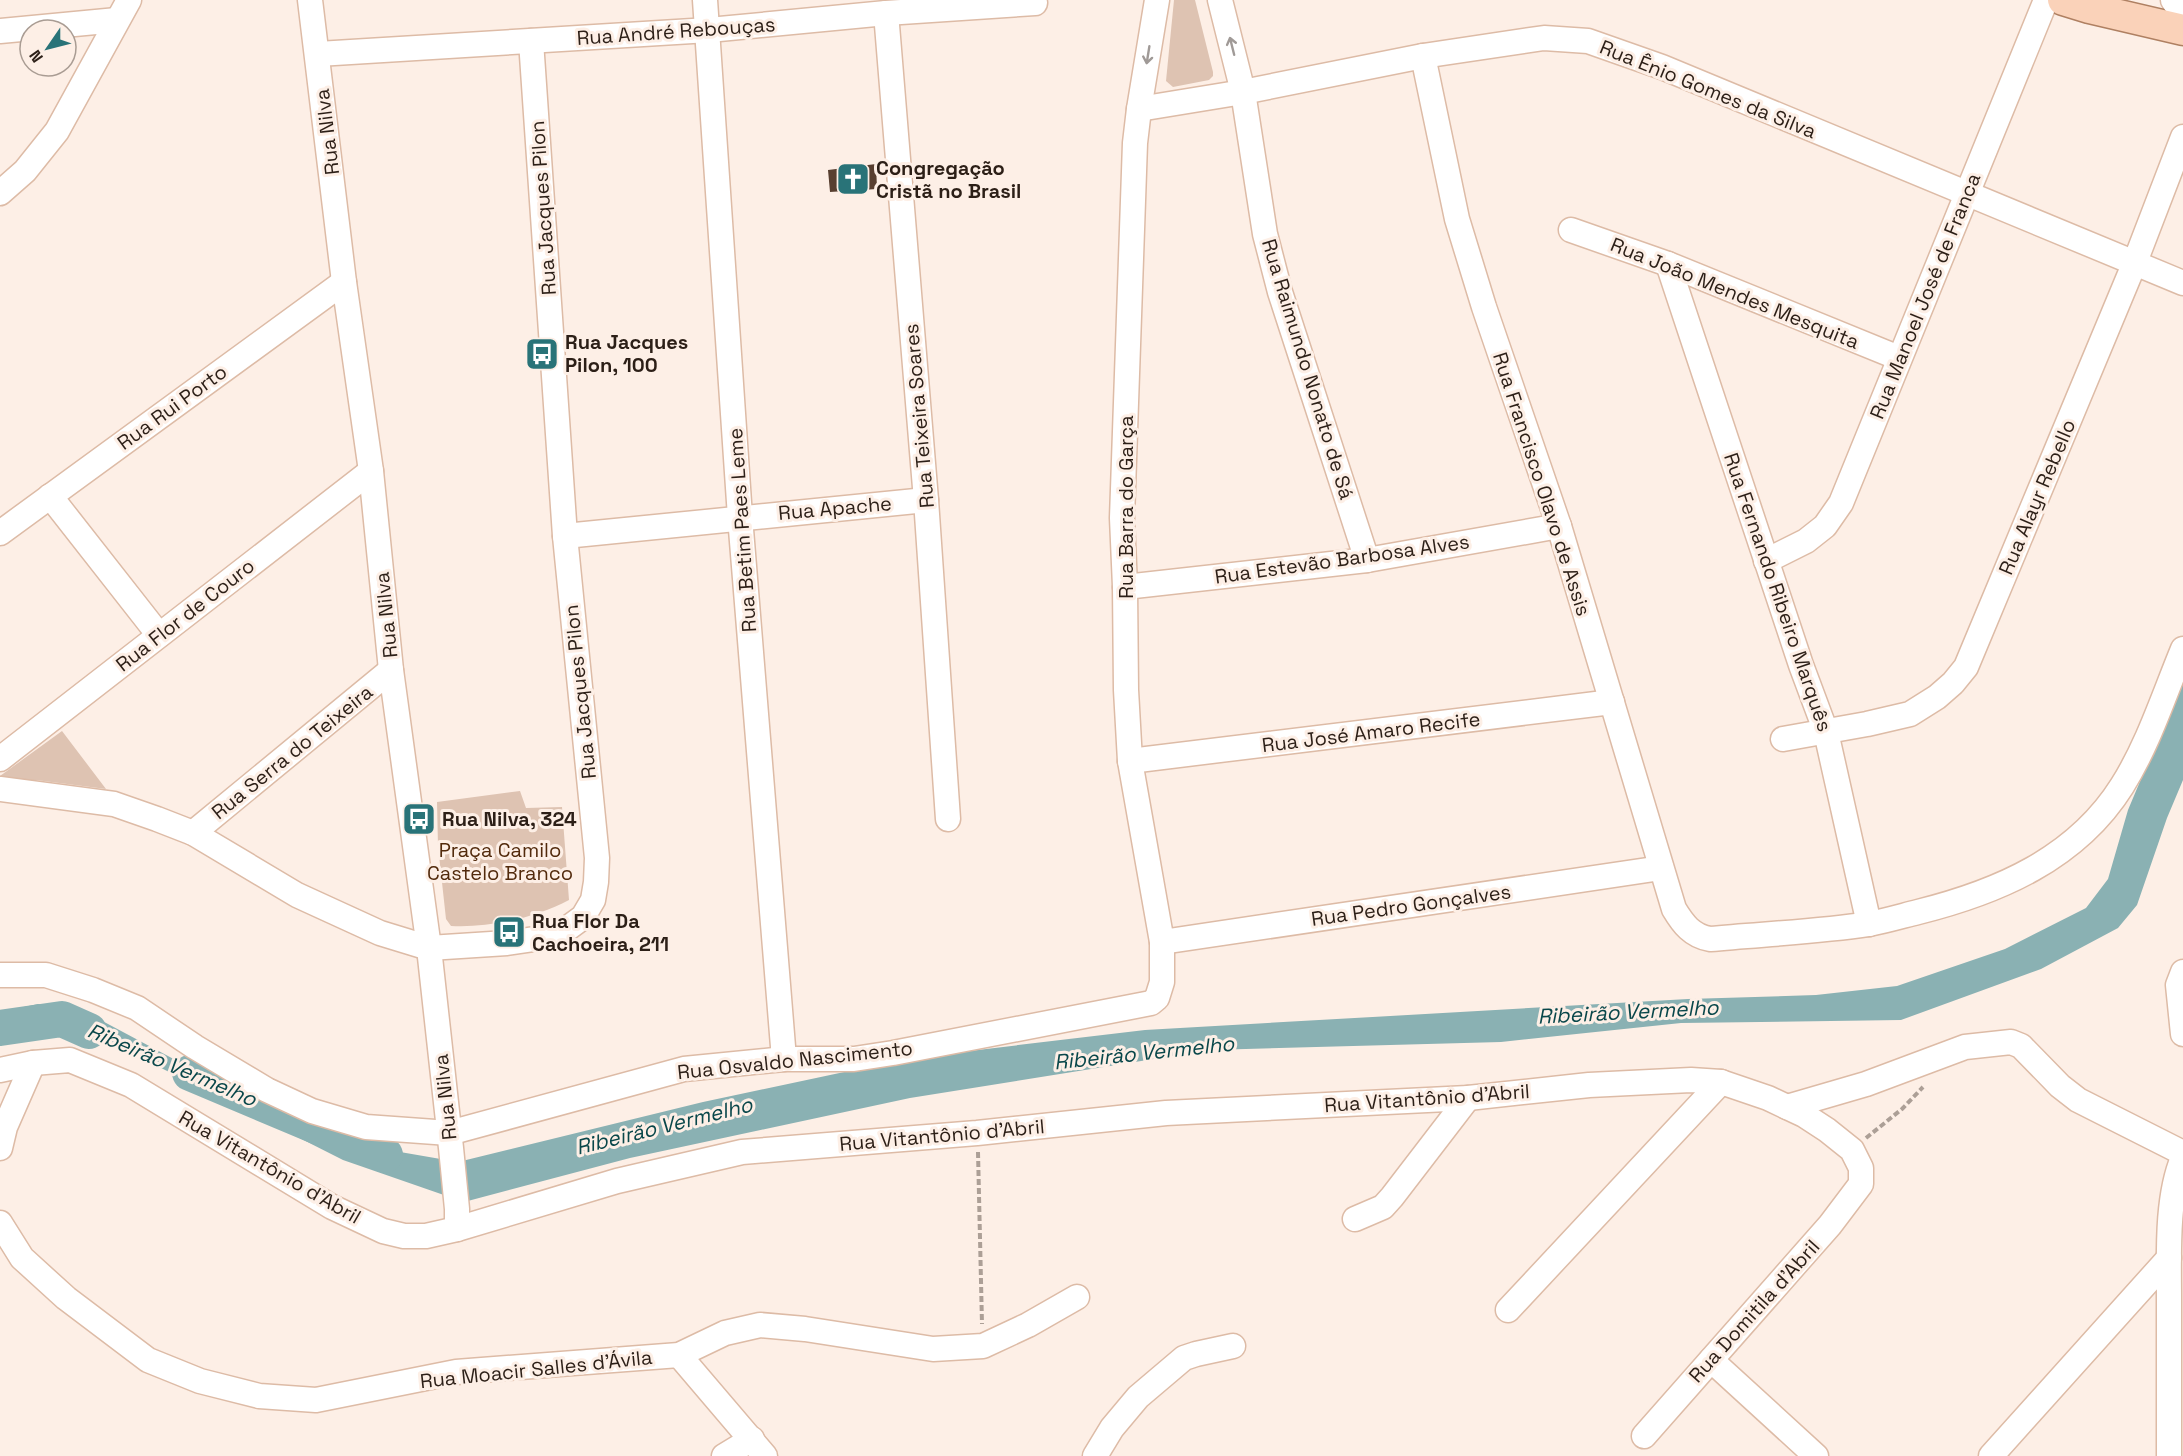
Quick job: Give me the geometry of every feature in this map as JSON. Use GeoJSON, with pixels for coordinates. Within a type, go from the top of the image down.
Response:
{"type":"FeatureCollection","features":[{"type":"Feature","properties":{"kind":"main road"},"geometry":{"type":"LineString","coordinates":[[2063,0],[2183,30]]}},
{"type":"Feature","properties":{"kind":"street","name":"Rua Nilva"},"geometry":{"type":"LineString","coordinates":[[310,0],[344,282],[371,471],[391,670],[429,948],[457,1219]]}},
{"type":"Feature","properties":{"kind":"street","name":"Rua Betim Paes Leme"},"geometry":{"type":"LineString","coordinates":[[705,0],[709,30],[740,518],[784,1059]]}},
{"type":"Feature","properties":{"kind":"street","name":"Rua Barra do Garça"},"geometry":{"type":"LineString","coordinates":[[1145,1005],[1157,998],[1160,990],[1163,970],[1162,942],[1130,761],[1122,518],[1135,143],[1156,0]]}},
{"type":"Feature","properties":{"kind":"street","name":"Rua Raimundo Nonato de Sá"},"geometry":{"type":"LineString","coordinates":[[1220,0],[1243,92],[1265,234],[1280,292],[1366,560]]}},
{"type":"Feature","properties":{"kind":"street","name":"Rua Manoel José de Franca"},"geometry":{"type":"LineString","coordinates":[[1766,561],[1806,541],[1825,526],[1841,503],[2046,0]]}},
{"type":"Feature","properties":{"kind":"street"},"geometry":{"type":"LineString","coordinates":[[2173,0],[2183,15]]}},
{"type":"Feature","properties":{"kind":"street","name":"Rua André Rebouças"},"geometry":{"type":"LineString","coordinates":[[318,54],[709,30],[886,13],[1035,3]]}},
{"type":"Feature","properties":{"kind":"street"},"geometry":{"type":"LineString","coordinates":[[0,31],[123,10]]}},
{"type":"Feature","properties":{"kind":"street"},"geometry":{"type":"LineString","coordinates":[[0,194],[25,171],[57,131],[123,10]]}},
{"type":"Feature","properties":{"kind":"street","name":"Rua Teixeira Soares"},"geometry":{"type":"LineString","coordinates":[[886,13],[926,500],[948,819]]}},
{"type":"Feature","properties":{"kind":"street","name":"Rua Ênio Gomes da Silva"},"geometry":{"type":"LineString","coordinates":[[1139,109],[1243,92],[1423,56],[1544,38],[1588,41],[1662,67],[2183,283]]}},
{"type":"Feature","properties":{"kind":"street","name":"Rua Jacques Pilon"},"geometry":{"type":"LineString","coordinates":[[0,789],[114,804],[193,833],[297,895],[380,933],[429,948],[507,943],[548,937],[568,928],[583,917],[593,900],[597,858],[565,536],[531,41]]}},
{"type":"Feature","properties":{"kind":"street","name":"Rua Francisco Olavo de Assis"},"geometry":{"type":"LineString","coordinates":[[1423,56],[1457,219],[1484,308],[1559,526],[1674,909],[1686,927],[1696,935],[1710,939],[1869,924]]}},
{"type":"Feature","properties":{"kind":"street","name":"Rua Alayr Rebello"},"geometry":{"type":"LineString","coordinates":[[1783,739],[1910,714],[1937,698],[1966,667],[2135,262],[2183,137]]}},
{"type":"Feature","properties":{"kind":"street","name":"Rua João Mendes Mesquita"},"geometry":{"type":"LineString","coordinates":[[1571,230],[1668,264],[1899,358]]}},
{"type":"Feature","properties":{"kind":"street","name":"Rua Fernando Ribeiro Marquês"},"geometry":{"type":"LineString","coordinates":[[1668,264],[1766,561],[1826,732],[1869,924]]}},
{"type":"Feature","properties":{"kind":"street","name":"Rua Rui Porto"},"geometry":{"type":"LineString","coordinates":[[0,533],[344,282]]}},
{"type":"Feature","properties":{"kind":"street","name":"Rua Flor de Couro"},"geometry":{"type":"LineString","coordinates":[[0,759],[371,471]]}},
{"type":"Feature","properties":{"kind":"street"},"geometry":{"type":"LineString","coordinates":[[50,496],[159,635]]}},
{"type":"Feature","properties":{"kind":"street","name":"Rua Apache"},"geometry":{"type":"LineString","coordinates":[[565,536],[926,500]]}},
{"type":"Feature","properties":{"kind":"street","name":"Rua Estevão Barbosa Alves"},"geometry":{"type":"LineString","coordinates":[[1125,587],[1366,560],[1559,526]]}},
{"type":"Feature","properties":{"kind":"street"},"geometry":{"type":"LineString","coordinates":[[1869,924],[1943,906],[1990,891],[2020,877],[2063,850],[2107,807],[2122,787],[2135,764],[2183,649]]}},
{"type":"Feature","properties":{"kind":"street","name":"Rua Serra do Teixeira"},"geometry":{"type":"LineString","coordinates":[[193,833],[391,670]]}},
{"type":"Feature","properties":{"kind":"street","name":"Rua José Amaro Recife"},"geometry":{"type":"LineString","coordinates":[[1130,761],[1612,702]]}},
{"type":"Feature","properties":{"kind":"street","name":"Rua Pedro Gonçalves"},"geometry":{"type":"LineString","coordinates":[[1162,942],[1661,868]]}},
{"type":"Feature","properties":{"kind":"street"},"geometry":{"type":"LineString","coordinates":[[2183,972],[2178,985],[2183,1034]]}},
{"type":"Feature","properties":{"kind":"street","name":"Rua Osvaldo Nascimento"},"geometry":{"type":"LineString","coordinates":[[2,973],[46,975],[93,990],[137,1008],[267,1090],[312,1111],[366,1127],[450,1140],[684,1069],[784,1059],[854,1059],[1145,1005]]}},
{"type":"Feature","properties":{"kind":"street"},"geometry":{"type":"LineString","coordinates":[[1787,1107],[1866,1084],[1965,1047],[2011,1042],[2020,1046],[2060,1086],[2078,1100],[2183,1156],[2174,1192],[2169,1258],[2169,1456]]}},
{"type":"Feature","properties":{"kind":"street","name":"Rua Vitantônio d'Abril"},"geometry":{"type":"LineString","coordinates":[[0,1070],[70,1059],[131,1085],[332,1207],[383,1231],[404,1236],[426,1236],[457,1219],[682,1164],[742,1152],[977,1133],[1166,1113],[1468,1098],[1589,1085],[1691,1080],[1721,1082],[1787,1107],[1827,1130],[1852,1150]]}},
{"type":"Feature","properties":{"kind":"street"},"geometry":{"type":"LineString","coordinates":[[0,1148],[5,1127],[33,1063]]}},
{"type":"Feature","properties":{"kind":"street"},"geometry":{"type":"LineString","coordinates":[[1508,1310],[1721,1082]]}},
{"type":"Feature","properties":{"kind":"street"},"geometry":{"type":"LineString","coordinates":[[1355,1219],[1383,1208],[1468,1098]]}},
{"type":"Feature","properties":{"kind":"street","name":"Rua Domitila d'Abril"},"geometry":{"type":"LineString","coordinates":[[1644,1437],[1838,1216],[1861,1184],[1861,1168],[1852,1150]]}},
{"type":"Feature","properties":{"kind":"street","name":"Rua Moacir Salles d'Ávila"},"geometry":{"type":"LineString","coordinates":[[0,1223],[22,1258],[66,1298],[148,1360],[200,1381],[260,1396],[316,1400],[456,1372],[679,1354],[758,1448]]}},
{"type":"Feature","properties":{"kind":"street"},"geometry":{"type":"LineString","coordinates":[[1991,1456],[2169,1258]]}},
{"type":"Feature","properties":{"kind":"street"},"geometry":{"type":"LineString","coordinates":[[679,1354],[725,1333],[760,1325],[805,1329],[933,1349],[983,1346],[1028,1325],[1077,1297]]}},
{"type":"Feature","properties":{"kind":"street"},"geometry":{"type":"LineString","coordinates":[[1095,1456],[1112,1428],[1138,1397],[1184,1358],[1233,1346]]}},
{"type":"Feature","properties":{"kind":"street"},"geometry":{"type":"LineString","coordinates":[[1711,1360],[1816,1456]]}},
{"type":"Feature","properties":{"kind":"street"},"geometry":{"type":"LineString","coordinates":[[724,1456],[758,1448]]}},
{"type":"Feature","properties":{"kind":"path"},"geometry":{"type":"LineString","coordinates":[[1852,1150],[1902,1109],[1925,1085]]}},
{"type":"Feature","properties":{"kind":"path"},"geometry":{"type":"LineString","coordinates":[[977,1133],[983,1346]]}},
{"type":"Feature","properties":{"kind":"green space"},"geometry":{"type":"Polygon","coordinates":[[[1174,0],[1195,0],[1213,72],[1209,80],[1173,87],[1166,81],[1174,0]]]}},
{"type":"Feature","properties":{"kind":"green space"},"geometry":{"type":"Polygon","coordinates":[[[62,731],[106,789],[36,780],[0,781],[0,776],[62,731]]]}},
{"type":"Feature","properties":{"kind":"green space","name":"Praça Camilo Castelo Branco"},"geometry":{"type":"Polygon","coordinates":[[[520,791],[526,808],[562,807],[569,900],[527,917],[481,925],[451,926],[446,919],[438,846],[437,802],[520,791]]]}},
{"type":"Feature","properties":{"kind":"water","name":"Ribeirão Vermelho"},"geometry":{"type":"Polygon","coordinates":[[[2183,679],[2183,780],[2167,818],[2137,905],[2118,928],[2041,969],[1901,1020],[1681,1023],[1501,1042],[1210,1050],[910,1098],[630,1158],[464,1202],[343,1160],[94,1034],[17,1016],[0,1020],[0,1012],[38,1004],[93,1016],[284,1118],[377,1148],[458,1162],[703,1102],[910,1058],[1145,1030],[1688,999],[1816,995],[1897,986],[2005,949],[2086,908],[2108,879],[2128,810],[2183,679]]]}},
{"type":"Feature","properties":{"kind":"building","name":"Congregação Cristã no Brasil"},"geometry":{"type":"Polygon","coordinates":[[[876,164],[877,189],[830,192],[828,170],[876,164]]]}},
{"type":"Feature","properties":{"kind":"waterway","name":"Ribeirão Vermelho"},"geometry":{"type":"LineString","coordinates":[[0,1028],[62,1019],[89,1031]]}},
{"type":"Feature","properties":{"kind":"waterway","name":"Ribeirão Vermelho"},"geometry":{"type":"LineString","coordinates":[[190,1073],[385,1155]]}},
{"type":"Feature","properties":{"kind":"place","name":"Congregação Cristã no Brasil"},"geometry":{"type":"Point","coordinates":[853,179]}},
{"type":"Feature","properties":{"kind":"place","name":"Rua Jacques Pilon, 100"},"geometry":{"type":"Point","coordinates":[542,354]}},
{"type":"Feature","properties":{"kind":"place","name":"Rua Nilva, 324"},"geometry":{"type":"Point","coordinates":[419,819]}},
{"type":"Feature","properties":{"kind":"place","name":"Rua Flor Da Cachoeira, 211"},"geometry":{"type":"Point","coordinates":[509,932]}}]}
